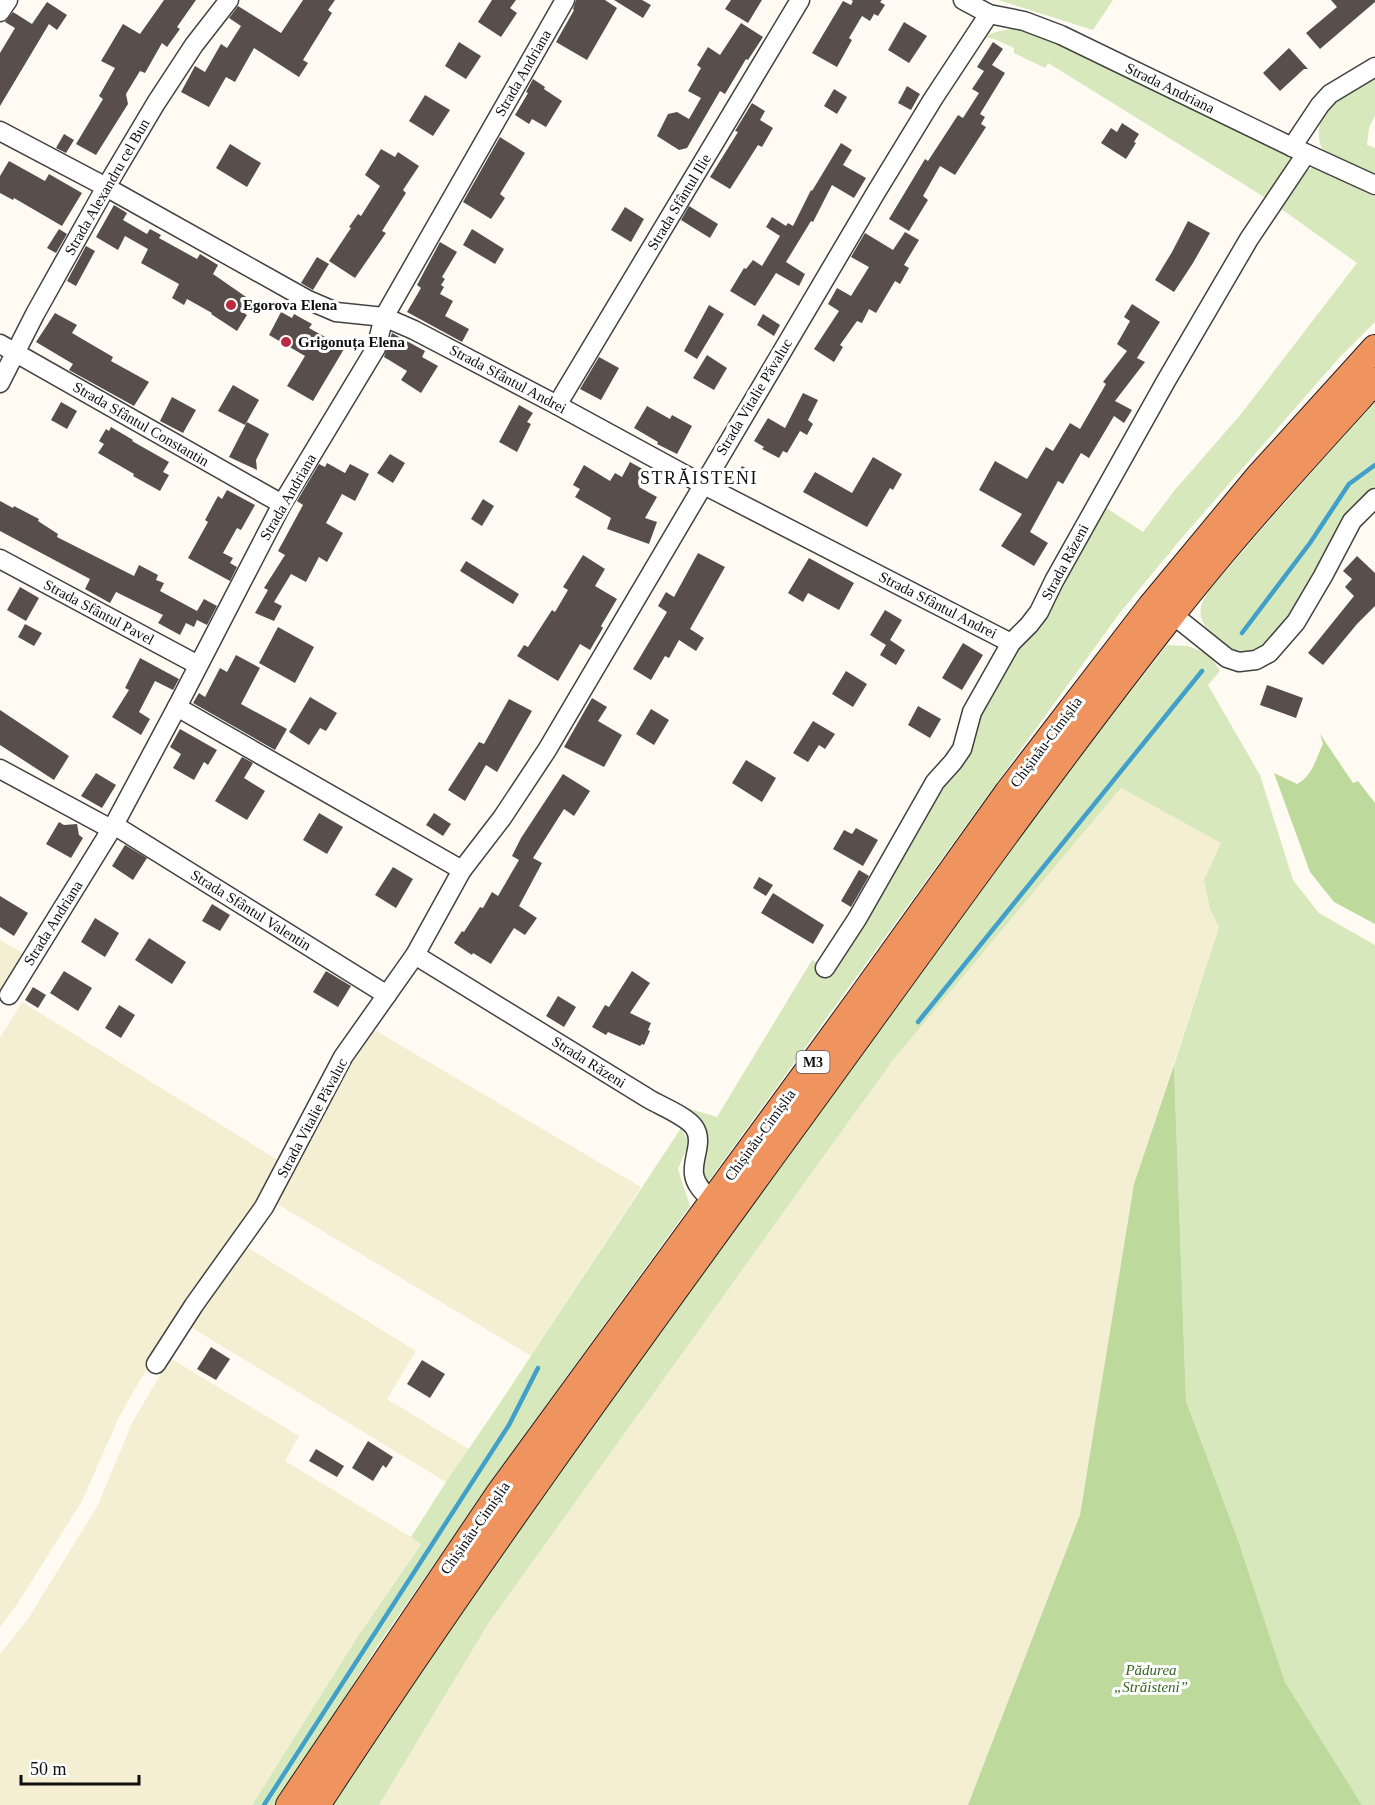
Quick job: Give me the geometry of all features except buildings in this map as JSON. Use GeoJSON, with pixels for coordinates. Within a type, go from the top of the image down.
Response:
{"type":"FeatureCollection","features":[{"type":"Feature","properties":{"kind":"highway","name":"Chișinău-Cimișlia"},"geometry":{"type":"LineString","coordinates":[[289,1805],[498,1495],[1008,792],[1122,642],[1258,477],[1375,348]]}},
{"type":"Feature","properties":{"kind":"highway","name":"Chișinău-Cimișlia"},"geometry":{"type":"LineString","coordinates":[[317,1805],[404,1673],[606,1384],[1020,815],[1172,614],[1275,491],[1375,381]]}},
{"type":"Feature","properties":{"kind":"street"},"geometry":{"type":"LineString","coordinates":[[0,12],[8,0]]}},
{"type":"Feature","properties":{"kind":"street","name":"Strada Alexandru cel Bun"},"geometry":{"type":"LineString","coordinates":[[0,383],[8,349],[35,314],[156,103],[194,45],[229,0]]}},
{"type":"Feature","properties":{"kind":"street","name":"Strada Andriana"},"geometry":{"type":"LineString","coordinates":[[9,995],[112,827],[282,504],[376,348],[384,317],[565,0]]}},
{"type":"Feature","properties":{"kind":"street","name":"Strada Sfântul Ilie"},"geometry":{"type":"LineString","coordinates":[[557,405],[801,0]]}},
{"type":"Feature","properties":{"kind":"street","name":"Strada Andriana"},"geometry":{"type":"LineString","coordinates":[[963,0],[989,14],[1024,21],[1061,35],[1299,151],[1375,185]]}},
{"type":"Feature","properties":{"kind":"street","name":"Strada Vitalie Păvaluc"},"geometry":{"type":"LineString","coordinates":[[156,1364],[194,1305],[264,1207],[343,1057],[415,955],[462,870],[502,818],[547,750],[880,185],[989,14]]}},
{"type":"Feature","properties":{"kind":"street","name":"Strada Răzeni"},"geometry":{"type":"LineString","coordinates":[[825,968],[857,918],[935,782],[962,749],[972,712],[1011,642],[1039,612],[1166,381],[1299,151],[1320,105],[1330,94],[1375,67]]}},
{"type":"Feature","properties":{"kind":"street","name":"Strada Sfântul Andrei"},"geometry":{"type":"LineString","coordinates":[[0,131],[106,187],[308,300],[336,312],[384,317],[414,330],[702,484],[1011,642]]}},
{"type":"Feature","properties":{"kind":"street","name":"Strada Sfântul Constantin"},"geometry":{"type":"LineString","coordinates":[[8,349],[282,504]]}},
{"type":"Feature","properties":{"kind":"street"},"geometry":{"type":"LineString","coordinates":[[1172,614],[1227,658],[1239,662],[1256,660],[1269,653],[1296,622],[1352,521],[1375,498]]}},
{"type":"Feature","properties":{"kind":"street","name":"Strada Sfântul Pavel"},"geometry":{"type":"LineString","coordinates":[[0,559],[198,665]]}},
{"type":"Feature","properties":{"kind":"street"},"geometry":{"type":"LineString","coordinates":[[177,707],[462,870]]}},
{"type":"Feature","properties":{"kind":"street","name":"Strada Sfântul Valentin"},"geometry":{"type":"LineString","coordinates":[[0,769],[112,827],[387,995]]}},
{"type":"Feature","properties":{"kind":"street","name":"Strada Răzeni"},"geometry":{"type":"LineString","coordinates":[[415,955],[694,1126],[698,1140],[694,1175],[701,1190],[712,1201]]}},
{"type":"Feature","properties":{"kind":"shaded area"},"geometry":{"type":"Polygon","coordinates":[[[1121,788],[1222,843],[1204,880],[1210,909],[1219,927],[1134,1184],[1080,1515],[968,1805],[379,1805],[490,1621],[893,1060],[1121,788]]]}},
{"type":"Feature","properties":{"kind":"shaded area"},"geometry":{"type":"Polygon","coordinates":[[[0,940],[26,955],[0,998],[0,940]]]}},
{"type":"Feature","properties":{"kind":"shaded area"},"geometry":{"type":"Polygon","coordinates":[[[22,1002],[281,1162],[255,1213],[179,1317],[136,1387],[118,1419],[82,1501],[18,1603],[0,1627],[0,1038],[22,1002]]]}},
{"type":"Feature","properties":{"kind":"shaded area"},"geometry":{"type":"Polygon","coordinates":[[[371,1028],[641,1187],[531,1356],[274,1202],[342,1072],[371,1028]]]}},
{"type":"Feature","properties":{"kind":"shaded area"},"geometry":{"type":"Polygon","coordinates":[[[245,1246],[416,1351],[387,1399],[469,1449],[446,1482],[189,1326],[245,1246]]]}},
{"type":"Feature","properties":{"kind":"shaded area"},"geometry":{"type":"Polygon","coordinates":[[[170,1358],[299,1436],[285,1461],[421,1543],[358,1636],[252,1805],[0,1805],[0,1654],[28,1619],[98,1505],[132,1423],[170,1358]]]}},
{"type":"Feature","properties":{"kind":"green space"},"geometry":{"type":"Polygon","coordinates":[[[998,0],[1113,0],[1093,30],[998,0]]]}},
{"type":"Feature","properties":{"kind":"green space"},"geometry":{"type":"Polygon","coordinates":[[[1015,28],[1086,56],[1190,105],[1292,158],[1291,167],[1269,200],[1048,63],[1045,68],[1014,53],[1014,48],[985,37],[995,32],[1015,28]]]}},
{"type":"Feature","properties":{"kind":"green space"},"geometry":{"type":"Polygon","coordinates":[[[1375,77],[1375,115],[1369,128],[1367,145],[1375,148],[1375,178],[1345,166],[1327,155],[1322,148],[1319,136],[1323,114],[1329,106],[1345,93],[1375,77]]]}},
{"type":"Feature","properties":{"kind":"green space"},"geometry":{"type":"Polygon","coordinates":[[[1314,167],[1375,197],[1375,322],[1338,359],[1180,540],[1119,614],[705,1186],[699,1174],[700,1126],[687,1108],[717,1117],[812,960],[831,969],[1016,647],[1040,626],[1061,581],[1102,505],[1143,532],[1174,491],[1241,414],[1357,263],[1277,206],[1300,174],[1314,167]]]}},
{"type":"Feature","properties":{"kind":"green space"},"geometry":{"type":"Polygon","coordinates":[[[1375,402],[1375,486],[1354,506],[1328,546],[1295,608],[1256,653],[1236,652],[1227,647],[1205,626],[1201,617],[1201,607],[1206,596],[1285,502],[1375,402]]]}},
{"type":"Feature","properties":{"kind":"green space"},"geometry":{"type":"Polygon","coordinates":[[[1167,645],[1188,646],[1210,655],[1220,671],[1208,685],[1260,775],[1293,880],[1319,913],[1375,945],[1375,1805],[1362,1805],[1285,1682],[1238,1540],[1186,1401],[1174,1065],[1219,927],[1210,909],[1204,880],[1221,843],[1121,788],[893,1060],[490,1621],[379,1805],[328,1805],[556,1471],[1024,829],[1167,645]]]}},
{"type":"Feature","properties":{"kind":"green space"},"geometry":{"type":"Polygon","coordinates":[[[1320,734],[1353,783],[1358,781],[1375,803],[1375,924],[1334,902],[1310,872],[1274,773],[1297,784],[1302,781],[1313,767],[1323,744],[1320,734]]]}},
{"type":"Feature","properties":{"kind":"green space","name":"Pădurea „Străisteni”"},"geometry":{"type":"Polygon","coordinates":[[[1174,1065],[1186,1401],[1238,1540],[1285,1682],[1362,1805],[968,1805],[1080,1515],[1134,1184],[1174,1065]]]}},
{"type":"Feature","properties":{"kind":"green space"},"geometry":{"type":"Polygon","coordinates":[[[681,1128],[689,1143],[678,1169],[690,1206],[505,1462],[378,1645],[277,1805],[252,1805],[358,1636],[421,1544],[411,1537],[681,1128]]]}},
{"type":"Feature","properties":{"kind":"waterway"},"geometry":{"type":"LineString","coordinates":[[1242,633],[1310,543],[1349,484],[1375,465]]}},
{"type":"Feature","properties":{"kind":"waterway"},"geometry":{"type":"LineString","coordinates":[[918,1022],[1202,671]]}},
{"type":"Feature","properties":{"kind":"waterway"},"geometry":{"type":"LineString","coordinates":[[264,1805],[509,1425],[538,1368]]}},
{"type":"Feature","properties":{"kind":"place","name":"Egorova Elena"},"geometry":{"type":"Point","coordinates":[231,305]}},
{"type":"Feature","properties":{"kind":"place","name":"Grigonuța Elena"},"geometry":{"type":"Point","coordinates":[286,342]}},
{"type":"Feature","properties":{"kind":"district","name":"STRĂISTENI"},"geometry":{"type":"Point","coordinates":[699,478]}}]}
